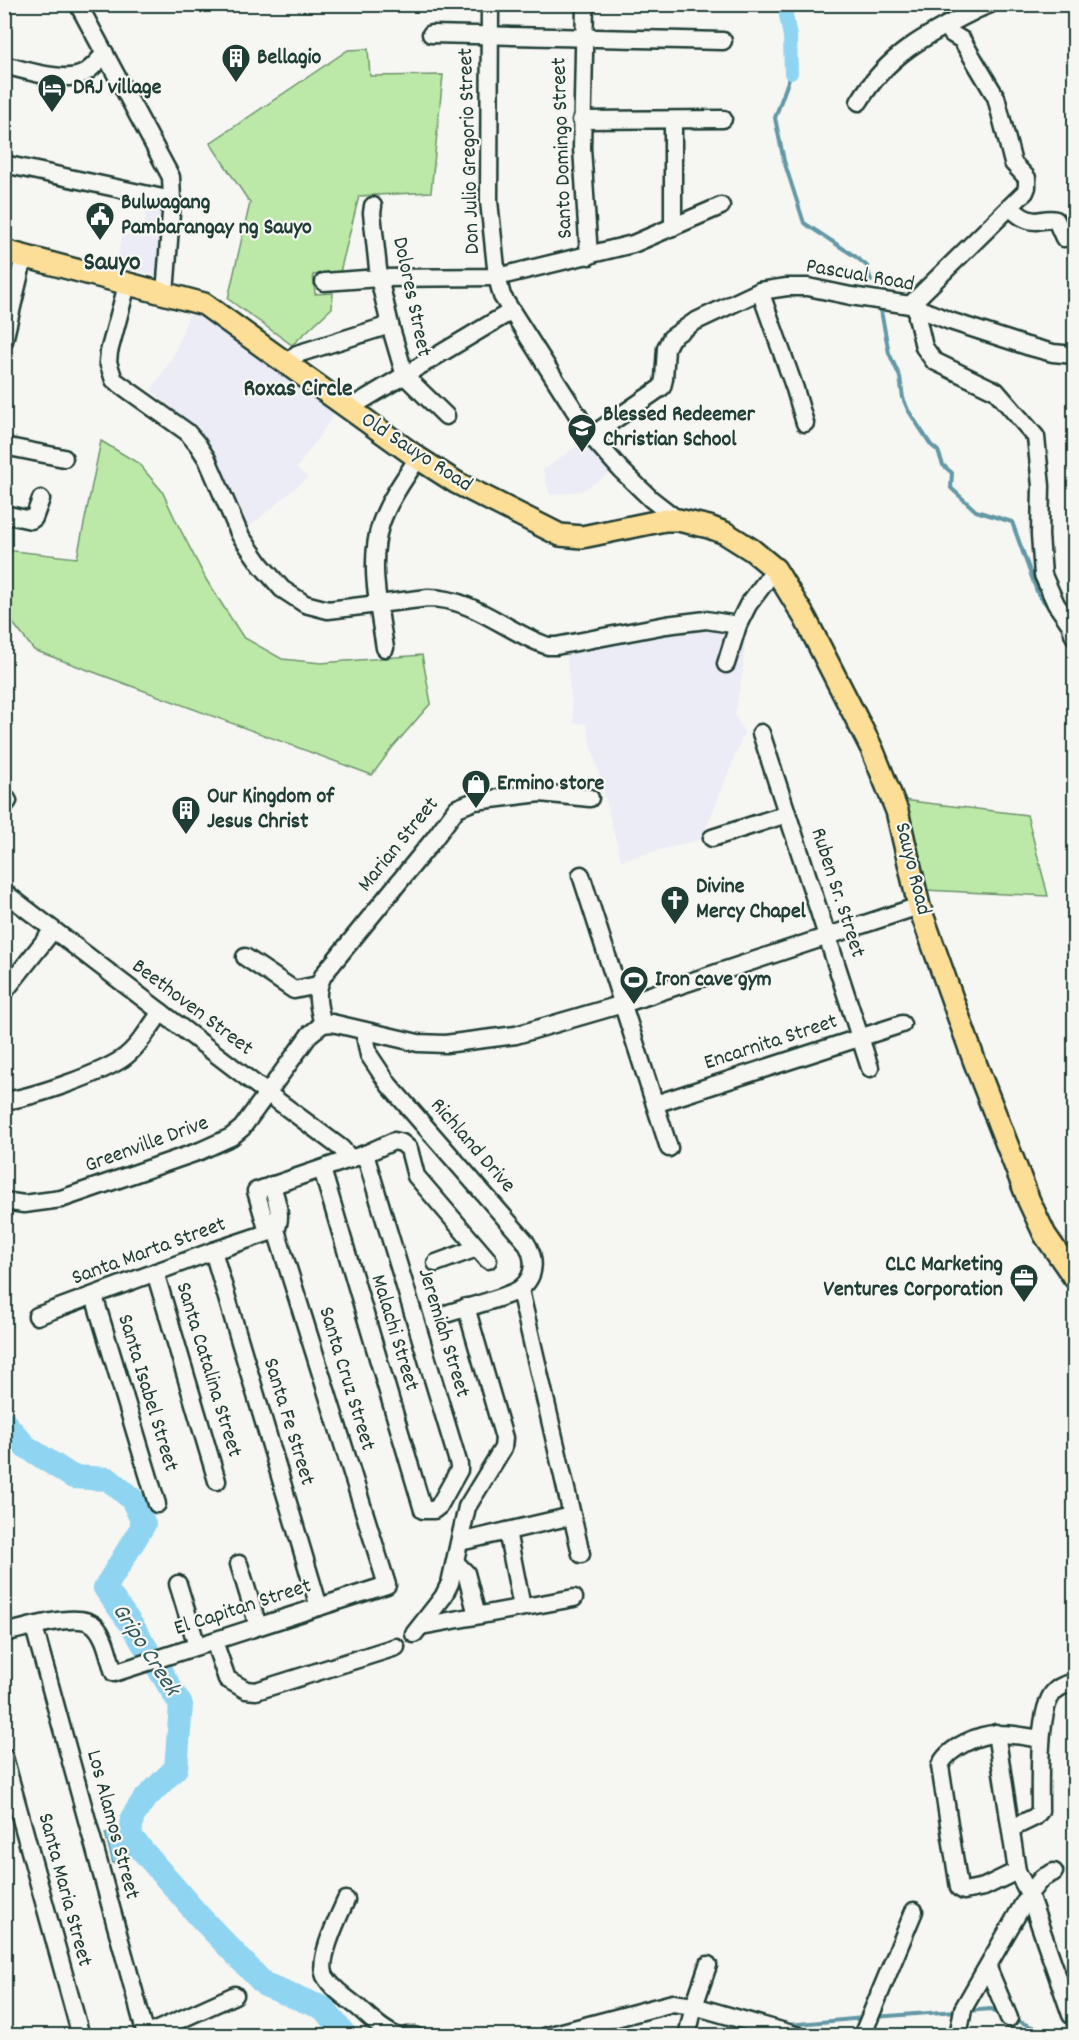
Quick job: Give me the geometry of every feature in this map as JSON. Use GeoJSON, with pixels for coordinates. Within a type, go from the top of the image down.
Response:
{"type":"FeatureCollection","features":[{"type":"Feature","properties":{"kind":"main road","name":"Old Sauyo Road"},"geometry":{"type":"LineString","coordinates":[[14,253],[204,304],[418,458],[457,483],[560,535],[582,537],[678,519]]}},
{"type":"Feature","properties":{"kind":"main road","name":"Sauyo Road"},"geometry":{"type":"LineString","coordinates":[[678,519],[725,533],[752,550],[775,570],[809,626],[872,749],[897,811],[919,906],[974,1060],[1029,1201],[1045,1235],[1074,1278]]}},
{"type":"Feature","properties":{"kind":"street"},"geometry":{"type":"LineString","coordinates":[[78,4],[167,169],[173,186],[165,294]]}},
{"type":"Feature","properties":{"kind":"street","name":"Don Julio Gregorio Street"},"geometry":{"type":"LineString","coordinates":[[490,4],[488,36],[489,201],[497,277],[502,296],[510,312],[591,435],[621,470],[651,499],[678,519]]}},
{"type":"Feature","properties":{"kind":"street","name":"Santo Domingo Street"},"geometry":{"type":"LineString","coordinates":[[585,4],[581,120],[589,256]]}},
{"type":"Feature","properties":{"kind":"street"},"geometry":{"type":"LineString","coordinates":[[859,102],[871,82],[905,49],[990,4]]}},
{"type":"Feature","properties":{"kind":"street"},"geometry":{"type":"LineString","coordinates":[[947,25],[952,34],[962,40],[996,98],[1013,163],[1027,178],[1028,187],[913,306],[924,347],[934,361],[996,391],[1036,437],[1041,486],[1040,535],[1043,575],[1056,604],[1070,624],[1074,636]]}},
{"type":"Feature","properties":{"kind":"street"},"geometry":{"type":"LineString","coordinates":[[431,34],[723,41]]}},
{"type":"Feature","properties":{"kind":"street"},"geometry":{"type":"LineString","coordinates":[[4,65],[67,78],[79,76],[88,71],[105,53]]}},
{"type":"Feature","properties":{"kind":"street"},"geometry":{"type":"LineString","coordinates":[[581,120],[723,118]]}},
{"type":"Feature","properties":{"kind":"street"},"geometry":{"type":"LineString","coordinates":[[673,120],[673,227]]}},
{"type":"Feature","properties":{"kind":"street"},"geometry":{"type":"LineString","coordinates":[[4,164],[172,200]]}},
{"type":"Feature","properties":{"kind":"street","name":"Dolores Street"},"geometry":{"type":"LineString","coordinates":[[373,206],[380,278],[390,325],[405,376],[446,416]]}},
{"type":"Feature","properties":{"kind":"street"},"geometry":{"type":"LineString","coordinates":[[324,282],[380,278],[497,277],[633,244],[721,206]]}},
{"type":"Feature","properties":{"kind":"street"},"geometry":{"type":"LineString","coordinates":[[1010,207],[1018,214],[1033,221],[1051,218],[1056,220],[1064,238]]}},
{"type":"Feature","properties":{"kind":"street"},"geometry":{"type":"LineString","coordinates":[[4,341],[14,253]]}},
{"type":"Feature","properties":{"kind":"street"},"geometry":{"type":"LineString","coordinates":[[127,285],[108,362],[114,380],[188,432],[207,459],[240,535],[261,565],[282,589],[304,604],[328,610],[378,603],[444,598],[462,603],[548,646],[706,620],[738,625]]}},
{"type":"Feature","properties":{"kind":"street","name":"Pascual Road"},"geometry":{"type":"LineString","coordinates":[[591,435],[662,387],[666,348],[671,338],[694,322],[760,291],[808,287],[913,306],[950,321],[1027,346],[1074,356]]}},
{"type":"Feature","properties":{"kind":"street"},"geometry":{"type":"LineString","coordinates":[[760,291],[805,423]]}},
{"type":"Feature","properties":{"kind":"street"},"geometry":{"type":"LineString","coordinates":[[348,409],[510,312]]}},
{"type":"Feature","properties":{"kind":"street"},"geometry":{"type":"LineString","coordinates":[[287,364],[297,354],[390,325]]}},
{"type":"Feature","properties":{"kind":"street"},"geometry":{"type":"LineString","coordinates":[[4,446],[64,458]]}},
{"type":"Feature","properties":{"kind":"street"},"geometry":{"type":"LineString","coordinates":[[385,648],[378,603],[375,545],[390,503],[418,458]]}},
{"type":"Feature","properties":{"kind":"street"},"geometry":{"type":"LineString","coordinates":[[4,514],[31,520],[34,518],[41,499]]}},
{"type":"Feature","properties":{"kind":"street"},"geometry":{"type":"LineString","coordinates":[[726,664],[738,625],[753,595],[775,570]]}},
{"type":"Feature","properties":{"kind":"street","name":"Ruben Sr. Street"},"geometry":{"type":"LineString","coordinates":[[761,733],[870,1068]]}},
{"type":"Feature","properties":{"kind":"street","name":"Marian Street"},"geometry":{"type":"LineString","coordinates":[[318,985],[331,964],[457,808],[476,801],[540,793],[590,798]]}},
{"type":"Feature","properties":{"kind":"street"},"geometry":{"type":"LineString","coordinates":[[712,838],[787,814]]}},
{"type":"Feature","properties":{"kind":"street"},"geometry":{"type":"LineString","coordinates":[[581,875],[669,1148]]}},
{"type":"Feature","properties":{"kind":"street","name":"Beethoven Street"},"geometry":{"type":"LineString","coordinates":[[4,892],[268,1094],[341,1148],[358,1156]]}},
{"type":"Feature","properties":{"kind":"street"},"geometry":{"type":"LineString","coordinates":[[245,957],[294,990],[318,985],[317,997],[323,1024],[341,1024],[418,1043],[445,1044],[516,1035],[623,1004],[919,906]]}},
{"type":"Feature","properties":{"kind":"street"},"geometry":{"type":"LineString","coordinates":[[4,992],[53,930]]}},
{"type":"Feature","properties":{"kind":"street"},"geometry":{"type":"LineString","coordinates":[[4,1101],[24,1099],[99,1071],[124,1058],[161,1012]]}},
{"type":"Feature","properties":{"kind":"street","name":"Greenville Drive"},"geometry":{"type":"LineString","coordinates":[[4,1201],[24,1204],[61,1199],[217,1144],[242,1128],[310,1034],[323,1024]]}},
{"type":"Feature","properties":{"kind":"street","name":"Encarnita Street"},"geometry":{"type":"LineString","coordinates":[[655,1104],[902,1024]]}},
{"type":"Feature","properties":{"kind":"street","name":"Richland Drive"},"geometry":{"type":"LineString","coordinates":[[364,1031],[369,1055],[389,1085],[529,1247],[534,1266],[531,1275],[520,1290]]}},
{"type":"Feature","properties":{"kind":"street"},"geometry":{"type":"LineString","coordinates":[[272,1185],[358,1156],[394,1141],[402,1143],[409,1149],[416,1176],[483,1254],[436,1263]]}},
{"type":"Feature","properties":{"kind":"street","name":"Jeremiah Street"},"geometry":{"type":"LineString","coordinates":[[358,1156],[459,1465],[459,1470],[439,1506],[434,1510],[423,1510]]}},
{"type":"Feature","properties":{"kind":"street","name":"Malachi Street"},"geometry":{"type":"LineString","coordinates":[[321,1169],[423,1510]]}},
{"type":"Feature","properties":{"kind":"street","name":"Santa Cruz Street"},"geometry":{"type":"LineString","coordinates":[[272,1231],[279,1223],[272,1185],[255,1191],[272,1231],[387,1585]]}},
{"type":"Feature","properties":{"kind":"street","name":"Santa Marta Street"},"geometry":{"type":"LineString","coordinates":[[38,1316],[272,1231]]}},
{"type":"Feature","properties":{"kind":"street","name":"Santa Fe Street"},"geometry":{"type":"LineString","coordinates":[[213,1251],[320,1606]]}},
{"type":"Feature","properties":{"kind":"street","name":"Santa Catalina Street"},"geometry":{"type":"LineString","coordinates":[[155,1272],[217,1481]]}},
{"type":"Feature","properties":{"kind":"street"},"geometry":{"type":"LineString","coordinates":[[449,1313],[520,1290],[581,1554]]}},
{"type":"Feature","properties":{"kind":"street","name":"Santa Isabel Street"},"geometry":{"type":"LineString","coordinates":[[94,1296],[157,1504]]}},
{"type":"Feature","properties":{"kind":"street"},"geometry":{"type":"LineString","coordinates":[[466,1307],[504,1438],[503,1448],[466,1507],[450,1583],[443,1597],[418,1630],[477,1615],[574,1598]]}},
{"type":"Feature","properties":{"kind":"street"},"geometry":{"type":"LineString","coordinates":[[460,1542],[572,1516]]}},
{"type":"Feature","properties":{"kind":"street"},"geometry":{"type":"LineString","coordinates":[[507,1531],[522,1607]]}},
{"type":"Feature","properties":{"kind":"street"},"geometry":{"type":"LineString","coordinates":[[455,1562],[466,1573],[477,1615]]}},
{"type":"Feature","properties":{"kind":"street"},"geometry":{"type":"LineString","coordinates":[[239,1564],[258,1626]]}},
{"type":"Feature","properties":{"kind":"street"},"geometry":{"type":"LineString","coordinates":[[178,1584],[197,1646]]}},
{"type":"Feature","properties":{"kind":"street","name":"El Capitan Street"},"geometry":{"type":"LineString","coordinates":[[4,1633],[72,1619],[84,1619],[94,1625],[102,1637],[114,1673],[387,1585]]}},
{"type":"Feature","properties":{"kind":"street","name":"Los Alamos Street"},"geometry":{"type":"LineString","coordinates":[[34,1627],[146,2036]]}},
{"type":"Feature","properties":{"kind":"street"},"geometry":{"type":"LineString","coordinates":[[214,1641],[227,1680],[246,1690],[256,1691],[396,1647]]}},
{"type":"Feature","properties":{"kind":"street"},"geometry":{"type":"LineString","coordinates":[[1012,1828],[1035,1817],[1040,1811],[1042,1733],[1048,1703],[1054,1691],[1074,1682]]}},
{"type":"Feature","properties":{"kind":"street"},"geometry":{"type":"LineString","coordinates":[[1017,1871],[984,1887],[964,1891],[957,1882],[940,1766],[942,1760],[952,1750],[967,1741],[996,1733],[1042,1733]]}},
{"type":"Feature","properties":{"kind":"street"},"geometry":{"type":"LineString","coordinates":[[996,1733],[1017,1871],[1029,1894],[1071,2015]]}},
{"type":"Feature","properties":{"kind":"street","name":"Santa Maria Street"},"geometry":{"type":"LineString","coordinates":[[4,1757],[81,2036]]}},
{"type":"Feature","properties":{"kind":"street"},"geometry":{"type":"LineString","coordinates":[[959,2031],[963,2009],[1029,1894],[1042,1878],[1053,1872]]}},
{"type":"Feature","properties":{"kind":"street"},"geometry":{"type":"LineString","coordinates":[[346,1900],[326,1954],[323,1965],[324,1974],[356,2007],[397,2036]]}},
{"type":"Feature","properties":{"kind":"street"},"geometry":{"type":"LineString","coordinates":[[862,2036],[914,1911]]}},
{"type":"Feature","properties":{"kind":"street"},"geometry":{"type":"LineString","coordinates":[[687,2036],[708,1965]]}},
{"type":"Feature","properties":{"kind":"street"},"geometry":{"type":"LineString","coordinates":[[988,1968],[1009,2018]]}},
{"type":"Feature","properties":{"kind":"street"},"geometry":{"type":"LineString","coordinates":[[146,2036],[235,1995]]}},
{"type":"Feature","properties":{"kind":"street"},"geometry":{"type":"LineString","coordinates":[[547,2036],[583,2031],[673,2003],[694,2006],[799,2036]]}},
{"type":"Feature","properties":{"kind":"shaded area"},"geometry":{"type":"Polygon","coordinates":[[[149,199],[166,203],[163,236],[143,232],[149,199]]]}},
{"type":"Feature","properties":{"kind":"shaded area"},"geometry":{"type":"Polygon","coordinates":[[[123,234],[162,240],[159,276],[116,265],[123,234]]]}},
{"type":"Feature","properties":{"kind":"shaded area"},"geometry":{"type":"Polygon","coordinates":[[[190,312],[218,326],[337,410],[297,468],[307,478],[247,529],[213,455],[194,428],[151,390],[174,355],[190,312]]]}},
{"type":"Feature","properties":{"kind":"shaded area","name":"Blessed Redeemer Christian School"},"geometry":{"type":"Polygon","coordinates":[[[587,439],[614,471],[581,491],[550,495],[543,470],[587,439]]]}},
{"type":"Feature","properties":{"kind":"shaded area"},"geometry":{"type":"Polygon","coordinates":[[[732,625],[745,636],[743,667],[735,715],[744,733],[702,839],[621,860],[586,724],[574,723],[566,652],[615,642],[732,625]]]}},
{"type":"Feature","properties":{"kind":"green space"},"geometry":{"type":"Polygon","coordinates":[[[368,49],[370,76],[443,75],[431,192],[359,196],[340,272],[313,275],[315,294],[333,293],[332,308],[292,345],[228,299],[250,203],[210,143],[348,50],[368,49]]]}},
{"type":"Feature","properties":{"kind":"green space"},"geometry":{"type":"Polygon","coordinates":[[[101,441],[138,463],[162,491],[207,581],[243,637],[282,659],[321,663],[422,655],[431,703],[372,775],[34,650],[5,613],[5,550],[77,558],[101,441]]]}},
{"type":"Feature","properties":{"kind":"green space"},"geometry":{"type":"Polygon","coordinates":[[[902,800],[1027,815],[1048,896],[925,890],[902,800]]]}},
{"type":"Feature","properties":{"kind":"water"},"geometry":{"type":"Polygon","coordinates":[[[122,1828],[130,1858],[113,1863],[105,1833],[122,1828]]]}},
{"type":"Feature","properties":{"kind":"waterway"},"geometry":{"type":"LineString","coordinates":[[784,4],[790,37],[791,73]]}},
{"type":"Feature","properties":{"kind":"waterway"},"geometry":{"type":"LineString","coordinates":[[791,73],[775,118],[784,161],[804,223],[867,266],[871,281]]}},
{"type":"Feature","properties":{"kind":"waterway"},"geometry":{"type":"LineString","coordinates":[[881,311],[889,353],[900,377],[903,398],[908,410],[931,445],[938,451],[943,465],[952,473],[951,488],[976,511],[1012,522],[1038,594],[1050,609]]}},
{"type":"Feature","properties":{"kind":"waterway","name":"Gripo Creek"},"geometry":{"type":"LineString","coordinates":[[4,1422],[25,1446],[73,1477],[108,1479],[132,1499],[144,1524],[105,1588],[135,1630],[181,1705],[176,1768],[143,1801],[132,1818],[130,1836],[198,1915],[265,1985],[323,2008],[346,2036]]}},
{"type":"Feature","properties":{"kind":"waterway"},"geometry":{"type":"LineString","coordinates":[[967,2011],[991,2009],[1001,2014]]}},
{"type":"Feature","properties":{"kind":"waterway"},"geometry":{"type":"LineString","coordinates":[[874,2017],[957,2011]]}},
{"type":"Feature","properties":{"kind":"waterway"},"geometry":{"type":"LineString","coordinates":[[788,2025],[864,2018]]}},
{"type":"Feature","properties":{"kind":"waterway"},"geometry":{"type":"LineString","coordinates":[[1013,2019],[1054,2036]]}},
{"type":"Feature","properties":{"kind":"waterway"},"geometry":{"type":"LineString","coordinates":[[709,2036],[750,2030]]}},
{"type":"Feature","properties":{"kind":"place","name":"Bellagio"},"geometry":{"type":"Point","coordinates":[236,84]}},
{"type":"Feature","properties":{"kind":"place","name":"DRJ village"},"geometry":{"type":"Point","coordinates":[52,114]}},
{"type":"Feature","properties":{"kind":"place","name":"Bulwagang Pambarangay ng Sauyo"},"geometry":{"type":"Point","coordinates":[100,242]}},
{"type":"Feature","properties":{"kind":"place","name":"Blessed Redeemer Christian School"},"geometry":{"type":"Point","coordinates":[582,454]}},
{"type":"Feature","properties":{"kind":"place","name":"Ermino store"},"geometry":{"type":"Point","coordinates":[476,810]}},
{"type":"Feature","properties":{"kind":"place","name":"Our Kingdom of Jesus Christ"},"geometry":{"type":"Point","coordinates":[186,836]}},
{"type":"Feature","properties":{"kind":"place","name":"Divine Mercy Chapel"},"geometry":{"type":"Point","coordinates":[675,926]}},
{"type":"Feature","properties":{"kind":"place","name":"Iron cave gym"},"geometry":{"type":"Point","coordinates":[634,1006]}},
{"type":"Feature","properties":{"kind":"place","name":"CLC Marketing Ventures Corporation"},"geometry":{"type":"Point","coordinates":[1024,1304]}},
{"type":"Feature","properties":{"kind":"district","name":"Sauyo"},"geometry":{"type":"Point","coordinates":[112,263]}},
{"type":"Feature","properties":{"kind":"district","name":"Roxas Circle"},"geometry":{"type":"Point","coordinates":[298,390]}}]}
